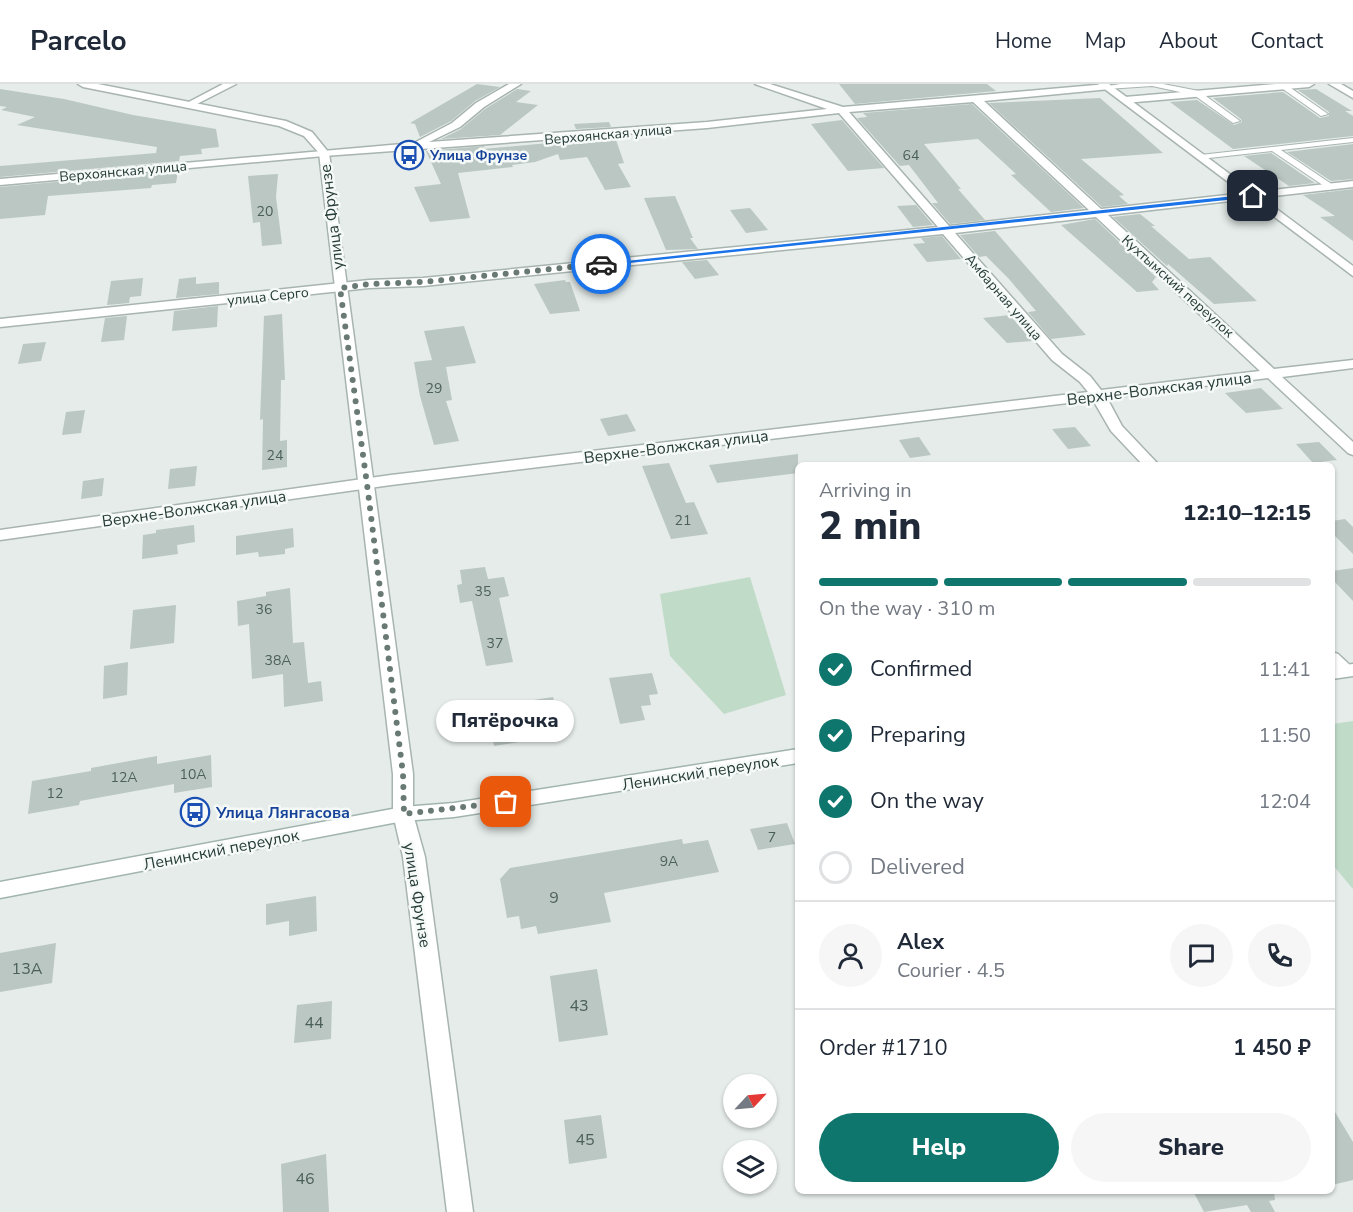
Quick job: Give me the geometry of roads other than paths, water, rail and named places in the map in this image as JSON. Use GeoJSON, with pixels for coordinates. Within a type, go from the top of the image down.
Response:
{"type":"FeatureCollection","features":[{"type":"Feature","properties":{"kind":"street","name":"улица Фрунзе"},"geometry":{"type":"LineString","coordinates":[[83,84],[282,123],[308,134],[324,153],[403,774],[404,814],[414,857],[460,1212]]}},
{"type":"Feature","properties":{"kind":"street"},"geometry":{"type":"LineString","coordinates":[[190,104],[231,84]]}},
{"type":"Feature","properties":{"kind":"street"},"geometry":{"type":"LineString","coordinates":[[409,148],[456,125],[480,105],[516,84]]}},
{"type":"Feature","properties":{"kind":"street"},"geometry":{"type":"LineString","coordinates":[[760,84],[843,110]]}},
{"type":"Feature","properties":{"kind":"street"},"geometry":{"type":"LineString","coordinates":[[1125,100],[1309,84]]}},
{"type":"Feature","properties":{"kind":"street"},"geometry":{"type":"LineString","coordinates":[[1334,84],[1353,95]]}},
{"type":"Feature","properties":{"kind":"street"},"geometry":{"type":"LineString","coordinates":[[1105,86],[1353,272]]}},
{"type":"Feature","properties":{"kind":"street","name":"Верхоянская улица"},"geometry":{"type":"LineString","coordinates":[[0,182],[324,153],[708,126],[843,110],[1105,86]]}},
{"type":"Feature","properties":{"kind":"street","name":"Кухтымский переулок"},"geometry":{"type":"LineString","coordinates":[[975,98],[1353,450]]}},
{"type":"Feature","properties":{"kind":"street","name":"Амбарная улица"},"geometry":{"type":"LineString","coordinates":[[843,110],[1057,357],[1085,379],[1098,395],[1116,428],[1148,462]]}},
{"type":"Feature","properties":{"kind":"street","name":"улица Серго"},"geometry":{"type":"LineString","coordinates":[[0,323],[369,284],[423,282],[945,230],[1353,184]]}},
{"type":"Feature","properties":{"kind":"street","name":"Верхне-Волжская улица"},"geometry":{"type":"LineString","coordinates":[[0,535],[367,484],[1353,364]]}},
{"type":"Feature","properties":{"kind":"street","name":"Ленинский переулок"},"geometry":{"type":"LineString","coordinates":[[0,890],[404,814],[454,810],[795,756]]}},
{"type":"Feature","properties":{"kind":"lane"},"geometry":{"type":"LineString","coordinates":[[1105,86],[1152,84],[1196,93],[1236,121]]}},
{"type":"Feature","properties":{"kind":"lane"},"geometry":{"type":"LineString","coordinates":[[1280,85],[1324,114]]}},
{"type":"Feature","properties":{"kind":"lane"},"geometry":{"type":"LineString","coordinates":[[1200,157],[1353,140]]}},
{"type":"Feature","properties":{"kind":"lane"},"geometry":{"type":"LineString","coordinates":[[1272,148],[1330,187]]}},
{"type":"Feature","properties":{"kind":"place","name":"Улица Фрунзе"},"geometry":{"type":"Point","coordinates":[409,155]}},
{"type":"Feature","properties":{"kind":"place","name":"Пятёрочка"},"geometry":{"type":"Point","coordinates":[506,802]}},
{"type":"Feature","properties":{"kind":"place","name":"Улица Лянгасова"},"geometry":{"type":"Point","coordinates":[195,812]}}]}
